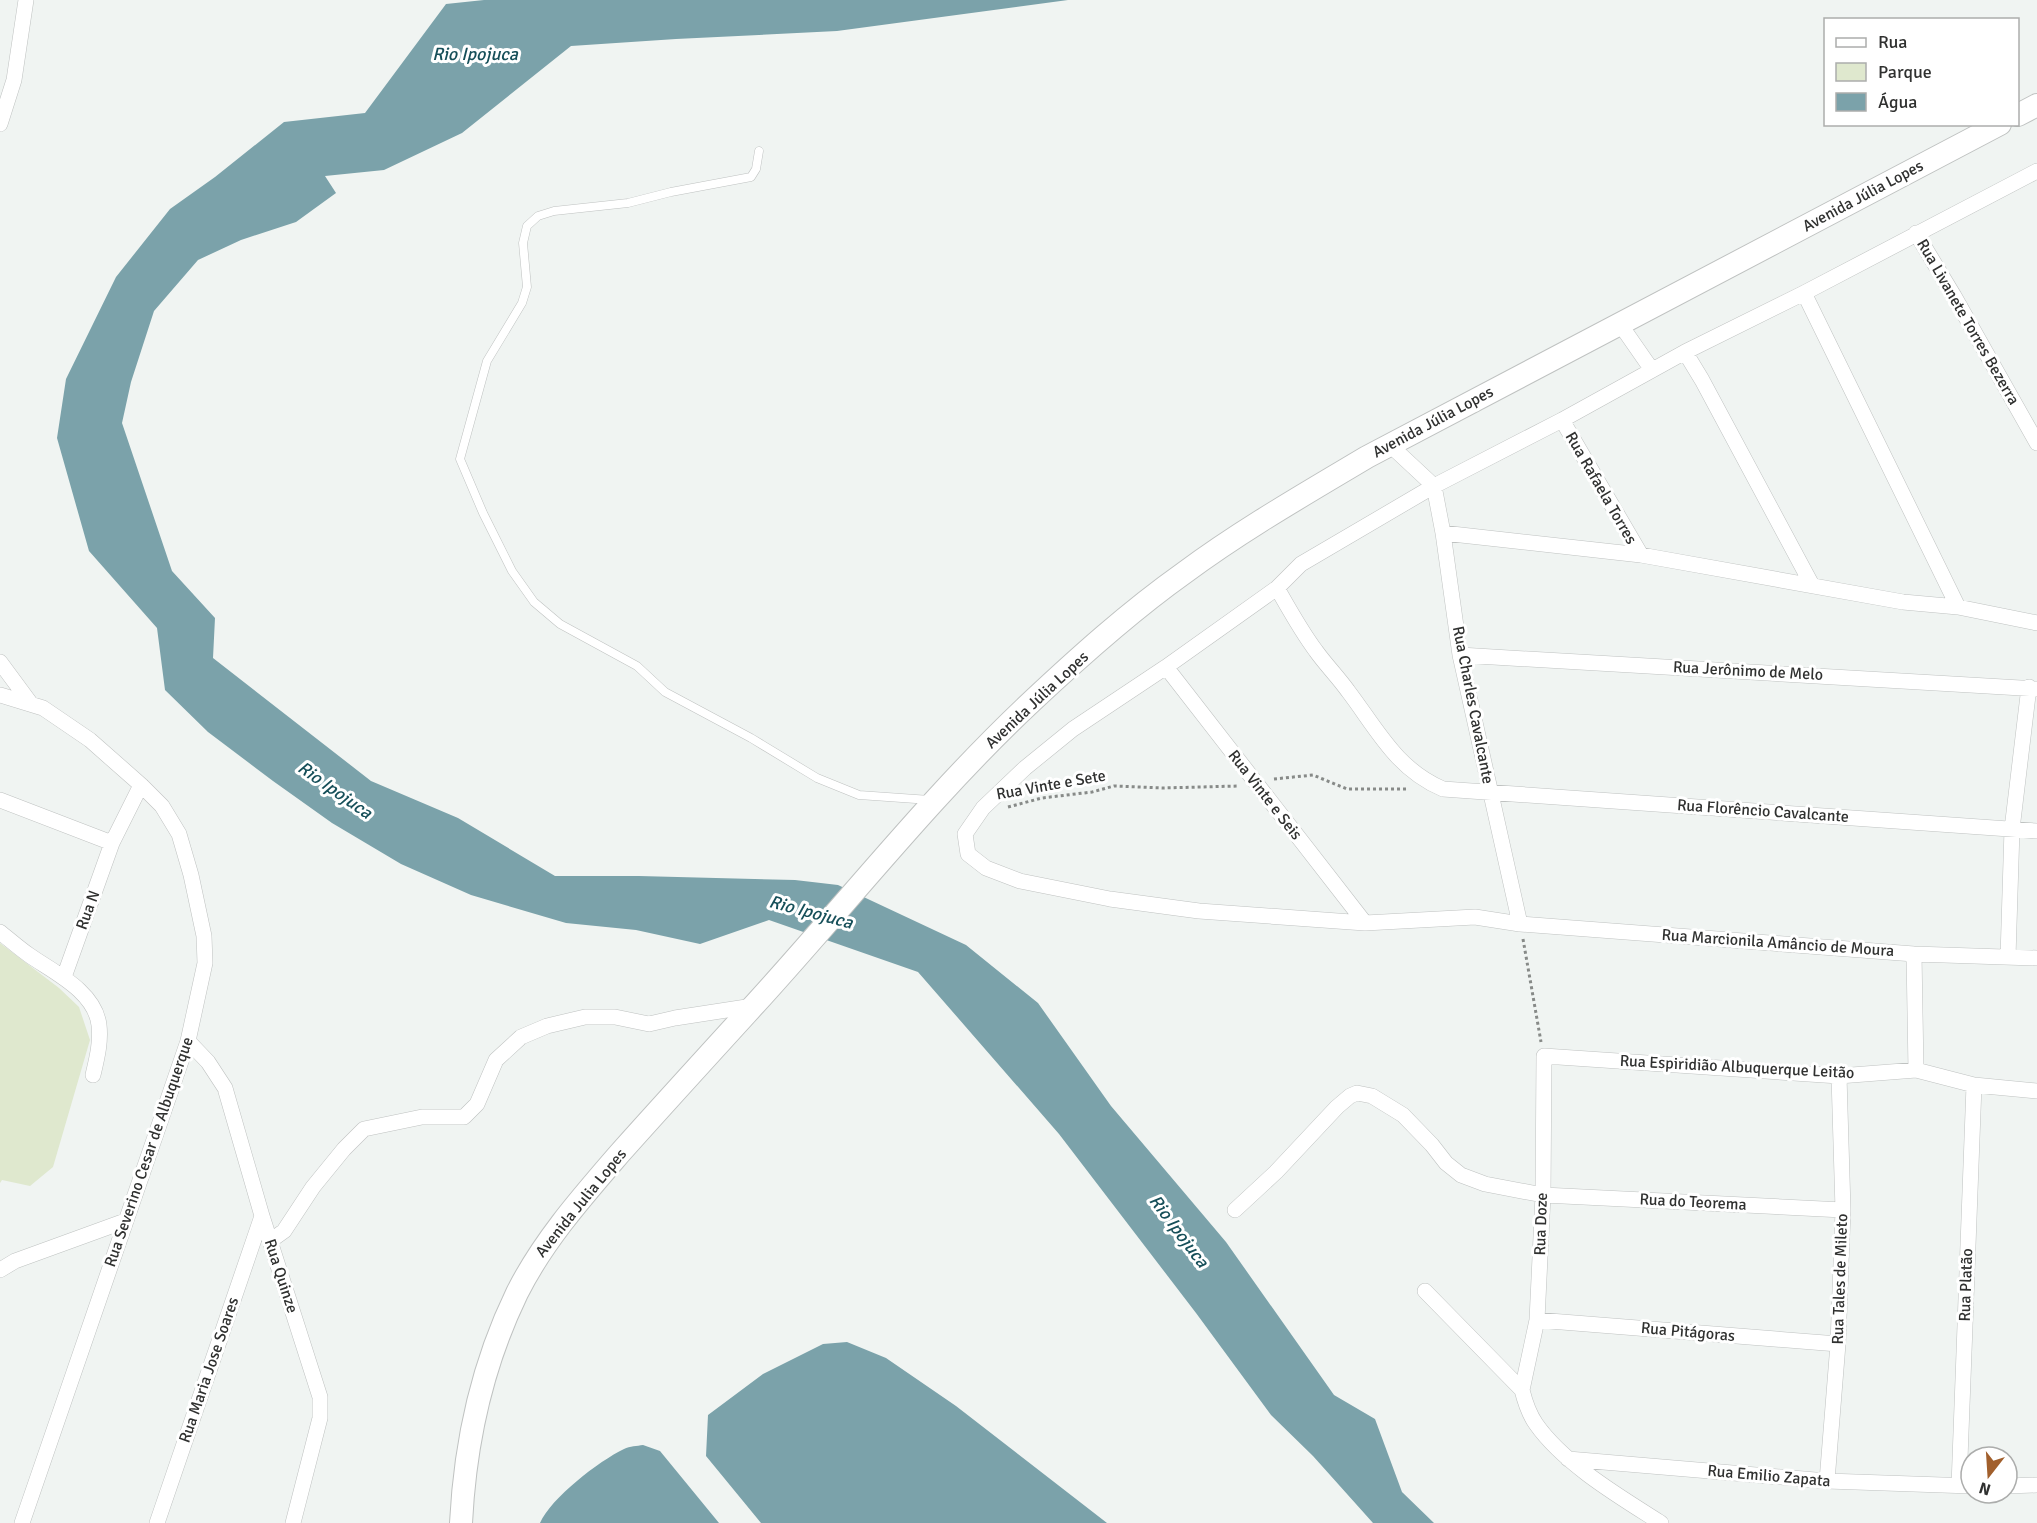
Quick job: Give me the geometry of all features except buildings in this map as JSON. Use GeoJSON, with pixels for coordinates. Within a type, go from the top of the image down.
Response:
{"type":"FeatureCollection","features":[{"type":"Feature","properties":{"kind":"main road"},"geometry":{"type":"LineString","coordinates":[[2019,114],[2037,105]]}},
{"type":"Feature","properties":{"kind":"main road","name":"Avenida Júlia Lopes"},"geometry":{"type":"LineString","coordinates":[[758,1000],[931,804],[1028,706],[1110,632],[1184,573],[1294,500],[1390,445],[1996,126]]}},
{"type":"Feature","properties":{"kind":"main road","name":"Avenida Julia Lopes"},"geometry":{"type":"LineString","coordinates":[[461,1523],[466,1464],[476,1404],[495,1344],[517,1293],[535,1260],[587,1191],[758,1000]]}},
{"type":"Feature","properties":{"kind":"street"},"geometry":{"type":"LineString","coordinates":[[0,124],[14,80],[26,0]]}},
{"type":"Feature","properties":{"kind":"street"},"geometry":{"type":"LineString","coordinates":[[983,808],[1025,768],[1073,729],[1166,667],[1277,588],[1301,564],[1434,486],[1562,420],[1685,352],[2037,172]]}},
{"type":"Feature","properties":{"kind":"street","name":"Rua Livanete Torres Bezerra"},"geometry":{"type":"LineString","coordinates":[[1916,233],[2037,443]]}},
{"type":"Feature","properties":{"kind":"street"},"geometry":{"type":"LineString","coordinates":[[1804,293],[1959,607]]}},
{"type":"Feature","properties":{"kind":"street"},"geometry":{"type":"LineString","coordinates":[[1620,324],[1652,370]]}},
{"type":"Feature","properties":{"kind":"street"},"geometry":{"type":"LineString","coordinates":[[1685,352],[1812,585]]}},
{"type":"Feature","properties":{"kind":"street","name":"Rua Rafaela Torres"},"geometry":{"type":"LineString","coordinates":[[1562,420],[1641,555]]}},
{"type":"Feature","properties":{"kind":"street"},"geometry":{"type":"LineString","coordinates":[[1390,445],[1434,486]]}},
{"type":"Feature","properties":{"kind":"street","name":"Rua Charles Cavalcante"},"geometry":{"type":"LineString","coordinates":[[1434,486],[1460,655],[1520,924]]}},
{"type":"Feature","properties":{"kind":"street"},"geometry":{"type":"LineString","coordinates":[[1443,533],[1641,555],[1903,602],[1959,607],[2037,623]]}},
{"type":"Feature","properties":{"kind":"street"},"geometry":{"type":"LineString","coordinates":[[1277,588],[1316,652],[1347,690],[1384,742],[1424,781],[1443,789]]}},
{"type":"Feature","properties":{"kind":"street","name":"Rua Jerônimo de Melo"},"geometry":{"type":"LineString","coordinates":[[1460,655],[2033,688]]}},
{"type":"Feature","properties":{"kind":"street"},"geometry":{"type":"LineString","coordinates":[[0,662],[31,704]]}},
{"type":"Feature","properties":{"kind":"street","name":"Rua Vinte e Seis"},"geometry":{"type":"LineString","coordinates":[[1166,667],[1365,923]]}},
{"type":"Feature","properties":{"kind":"street"},"geometry":{"type":"LineString","coordinates":[[2008,957],[2012,830],[2033,688]]}},
{"type":"Feature","properties":{"kind":"street","name":"Rua Severino Cesar de Albuquerque"},"geometry":{"type":"LineString","coordinates":[[0,695],[43,708],[70,724],[162,806],[179,834],[191,875],[204,936],[205,963],[188,1041],[22,1523]]}},
{"type":"Feature","properties":{"kind":"street","name":"Rua N"},"geometry":{"type":"LineString","coordinates":[[64,977],[112,843],[141,785]]}},
{"type":"Feature","properties":{"kind":"street","name":"Rua Florêncio Cavalcante"},"geometry":{"type":"LineString","coordinates":[[1443,789],[2037,831]]}},
{"type":"Feature","properties":{"kind":"street"},"geometry":{"type":"LineString","coordinates":[[0,800],[112,843]]}},
{"type":"Feature","properties":{"kind":"street","name":"Rua Marcionila Amâncio de Moura"},"geometry":{"type":"LineString","coordinates":[[983,808],[965,834],[965,845],[968,854],[986,868],[1020,881],[1110,899],[1199,911],[1365,923],[1475,917],[1520,924],[1914,954],[2037,957]]}},
{"type":"Feature","properties":{"kind":"street"},"geometry":{"type":"LineString","coordinates":[[0,932],[28,955],[64,977],[88,1000],[99,1022],[99,1050],[93,1075]]}},
{"type":"Feature","properties":{"kind":"street"},"geometry":{"type":"LineString","coordinates":[[1914,954],[1916,1070]]}},
{"type":"Feature","properties":{"kind":"street"},"geometry":{"type":"LineString","coordinates":[[270,1241],[284,1232],[313,1187],[344,1149],[364,1129],[422,1117],[464,1117],[477,1104],[496,1060],[521,1037],[547,1026],[585,1017],[615,1017],[649,1024],[758,1000]]}},
{"type":"Feature","properties":{"kind":"street","name":"Rua Quinze"},"geometry":{"type":"LineString","coordinates":[[188,1041],[208,1062],[225,1088],[262,1216],[320,1397],[320,1418],[293,1523]]}},
{"type":"Feature","properties":{"kind":"street","name":"Rua Espiridião Albuquerque Leitão"},"geometry":{"type":"LineString","coordinates":[[1544,1056],[1839,1076],[1916,1070],[1974,1085],[2037,1091]]}},
{"type":"Feature","properties":{"kind":"street","name":"Rua Doze"},"geometry":{"type":"LineString","coordinates":[[1522,1390],[1537,1320],[1543,1195],[1544,1056]]}},
{"type":"Feature","properties":{"kind":"street","name":"Rua Tales de Mileto"},"geometry":{"type":"LineString","coordinates":[[1827,1481],[1838,1344],[1843,1210],[1839,1076]]}},
{"type":"Feature","properties":{"kind":"street","name":"Rua Platão"},"geometry":{"type":"LineString","coordinates":[[1966,1445],[1974,1085]]}},
{"type":"Feature","properties":{"kind":"street","name":"Rua do Teorema"},"geometry":{"type":"LineString","coordinates":[[1235,1210],[1276,1172],[1337,1107],[1357,1093],[1372,1096],[1403,1115],[1446,1163],[1461,1175],[1485,1184],[1543,1195],[1843,1210]]}},
{"type":"Feature","properties":{"kind":"street","name":"Rua Maria Jose Soares"},"geometry":{"type":"LineString","coordinates":[[157,1523],[262,1216]]}},
{"type":"Feature","properties":{"kind":"street"},"geometry":{"type":"LineString","coordinates":[[0,1270],[15,1261],[125,1221]]}},
{"type":"Feature","properties":{"kind":"street"},"geometry":{"type":"LineString","coordinates":[[1425,1291],[1522,1390],[1528,1410],[1537,1425],[1568,1459],[1661,1523]]}},
{"type":"Feature","properties":{"kind":"street","name":"Rua Pitágoras"},"geometry":{"type":"LineString","coordinates":[[1537,1320],[1838,1344]]}},
{"type":"Feature","properties":{"kind":"street","name":"Rua Emilio Zapata"},"geometry":{"type":"LineString","coordinates":[[1568,1459],[1827,1481],[1959,1486]]}},
{"type":"Feature","properties":{"kind":"street"},"geometry":{"type":"LineString","coordinates":[[2019,1485],[2037,1485]]}},
{"type":"Feature","properties":{"kind":"lane"},"geometry":{"type":"LineString","coordinates":[[759,152],[756,169],[751,177],[671,192],[628,203],[554,211],[538,216],[527,226],[523,243],[526,286],[522,303],[487,361],[460,459],[483,513],[512,571],[534,602],[560,624],[637,666],[665,692],[751,738],[817,778],[859,795],[931,804]]}},
{"type":"Feature","properties":{"kind":"path","name":"Rua Vinte e Sete"},"geometry":{"type":"LineString","coordinates":[[983,808],[1011,807],[1042,798],[1092,792],[1114,786],[1162,788],[1257,786],[1263,781],[1313,775],[1347,789],[1443,789]]}},
{"type":"Feature","properties":{"kind":"path"},"geometry":{"type":"LineString","coordinates":[[1520,924],[1544,1056]]}},
{"type":"Feature","properties":{"kind":"green space"},"geometry":{"type":"Polygon","coordinates":[[[0,943],[59,988],[79,1007],[90,1040],[53,1167],[30,1186],[2,1180],[0,1183],[0,943]]]}},
{"type":"Feature","properties":{"kind":"water","name":"Rio Ipojuca"},"geometry":{"type":"Polygon","coordinates":[[[484,0],[1068,0],[837,31],[571,46],[462,133],[384,170],[325,176],[336,193],[296,222],[241,240],[198,260],[154,311],[131,382],[122,423],[172,571],[215,618],[213,658],[371,781],[458,818],[555,876],[795,880],[838,885],[966,945],[1038,1003],[1111,1106],[1226,1242],[1334,1395],[1375,1419],[1402,1492],[1434,1523],[1373,1523],[1313,1456],[1271,1415],[1059,1134],[918,972],[769,920],[700,944],[636,930],[566,923],[471,895],[401,864],[332,823],[208,732],[165,690],[157,628],[89,551],[57,438],[66,379],[116,277],[170,209],[215,177],[284,122],[365,113],[446,4],[484,0]]]}},
{"type":"Feature","properties":{"kind":"water"},"geometry":{"type":"Polygon","coordinates":[[[847,1342],[886,1358],[956,1406],[1107,1523],[761,1523],[706,1456],[708,1415],[763,1374],[823,1344],[847,1342]]]}},
{"type":"Feature","properties":{"kind":"water"},"geometry":{"type":"Polygon","coordinates":[[[643,1445],[660,1451],[719,1523],[540,1523],[554,1503],[589,1471],[624,1449],[643,1445]]]}}]}
